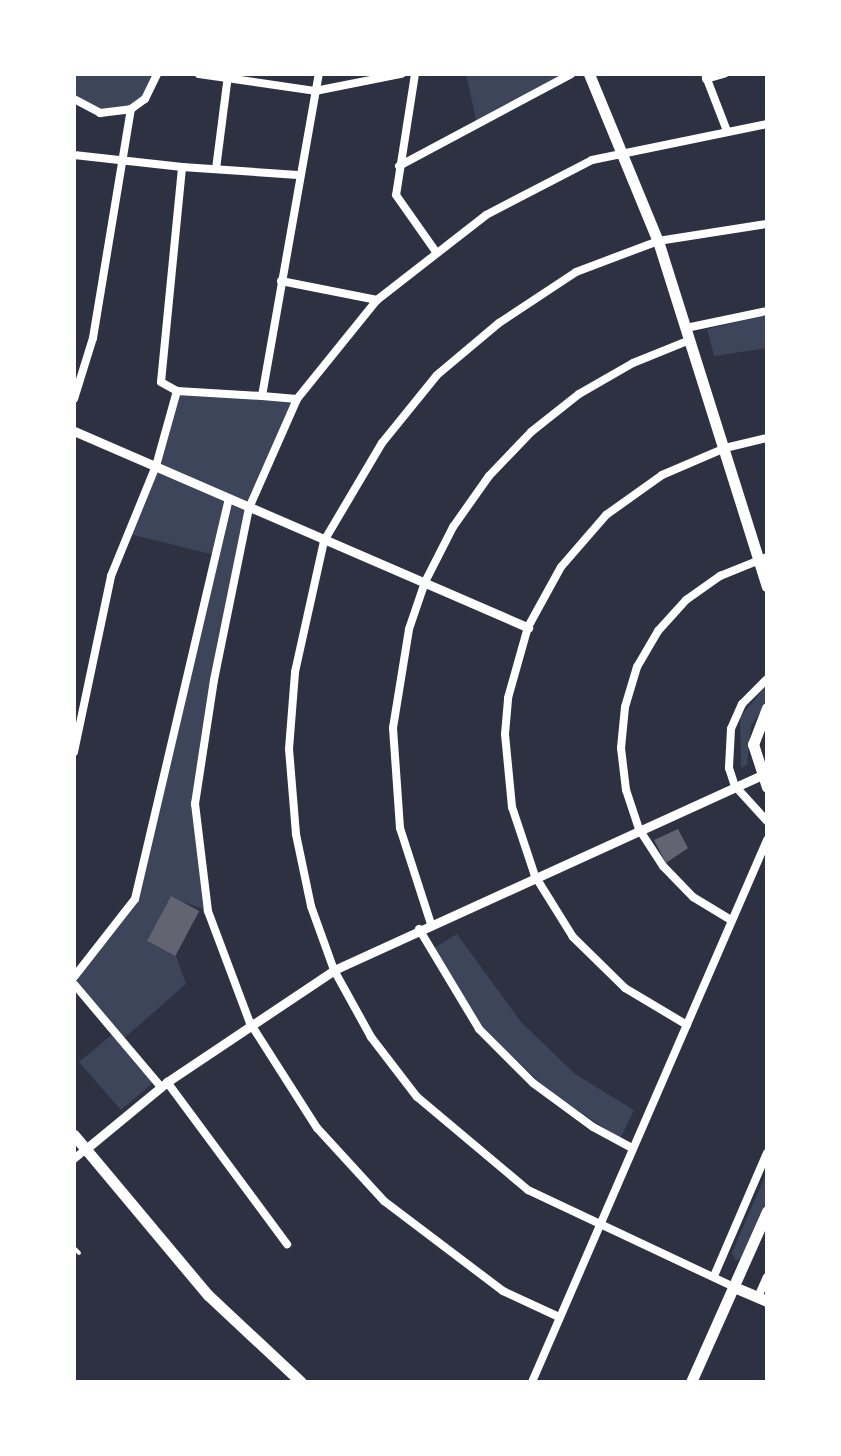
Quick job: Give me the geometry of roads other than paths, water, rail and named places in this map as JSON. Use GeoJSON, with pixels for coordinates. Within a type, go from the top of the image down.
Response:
{"type":"FeatureCollection","features":[{"type":"Feature","properties":{"kind":"main road"},"geometry":{"type":"LineString","coordinates":[[589,74],[658,241],[762,558],[767,586]]}},
{"type":"Feature","properties":{"kind":"main road"},"geometry":{"type":"LineString","coordinates":[[767,708],[753,744],[759,776],[767,787]]}},
{"type":"Feature","properties":{"kind":"main road"},"geometry":{"type":"LineString","coordinates":[[74,1135],[208,1295],[301,1382]]}},
{"type":"Feature","properties":{"kind":"main road"},"geometry":{"type":"LineString","coordinates":[[691,1382],[767,1211]]}},
{"type":"Feature","properties":{"kind":"main road"},"geometry":{"type":"LineString","coordinates":[[734,1287],[763,1299]]}},
{"type":"Feature","properties":{"kind":"street"},"geometry":{"type":"LineString","coordinates":[[74,99],[100,113],[131,109],[145,99],[157,74]]}},
{"type":"Feature","properties":{"kind":"street"},"geometry":{"type":"LineString","coordinates":[[199,74],[315,91],[401,74]]}},
{"type":"Feature","properties":{"kind":"street"},"geometry":{"type":"LineString","coordinates":[[262,396],[298,175],[319,74]]}},
{"type":"Feature","properties":{"kind":"street"},"geometry":{"type":"LineString","coordinates":[[415,74],[396,195],[436,252]]}},
{"type":"Feature","properties":{"kind":"street"},"geometry":{"type":"LineString","coordinates":[[399,166],[571,74]]}},
{"type":"Feature","properties":{"kind":"street"},"geometry":{"type":"LineString","coordinates":[[724,74],[706,76],[727,131]]}},
{"type":"Feature","properties":{"kind":"street"},"geometry":{"type":"LineString","coordinates":[[216,169],[228,76]]}},
{"type":"Feature","properties":{"kind":"street"},"geometry":{"type":"LineString","coordinates":[[74,399],[93,338],[131,109]]}},
{"type":"Feature","properties":{"kind":"street"},"geometry":{"type":"LineString","coordinates":[[559,1317],[503,1291],[384,1201],[317,1128],[250,1023],[208,911],[195,804],[249,508],[297,399],[377,300],[436,252],[533,188],[620,152],[767,124]]}},
{"type":"Feature","properties":{"kind":"street"},"geometry":{"type":"LineString","coordinates":[[74,155],[123,163],[298,175]]}},
{"type":"Feature","properties":{"kind":"street"},"geometry":{"type":"LineString","coordinates":[[182,167],[161,382],[177,391],[297,399]]}},
{"type":"Feature","properties":{"kind":"street"},"geometry":{"type":"LineString","coordinates":[[734,1287],[528,1190],[417,1097],[371,1037],[334,970],[311,906],[296,834],[289,749],[295,672],[324,541],[382,443],[437,375],[499,323],[576,272],[658,241],[767,224]]}},
{"type":"Feature","properties":{"kind":"street"},"geometry":{"type":"LineString","coordinates":[[281,281],[377,300]]}},
{"type":"Feature","properties":{"kind":"street"},"geometry":{"type":"LineString","coordinates":[[431,924],[400,828],[393,728],[406,642],[425,582],[471,502],[531,432],[579,394],[688,334],[767,311]]}},
{"type":"Feature","properties":{"kind":"street"},"geometry":{"type":"LineString","coordinates":[[74,752],[111,576],[156,466],[177,391]]}},
{"type":"Feature","properties":{"kind":"street"},"geometry":{"type":"LineString","coordinates":[[74,431],[528,627]]}},
{"type":"Feature","properties":{"kind":"street"},"geometry":{"type":"LineString","coordinates":[[687,1025],[625,988],[604,968],[573,937],[535,876],[512,807],[505,746],[508,698],[528,627],[561,567],[606,515],[662,475],[725,448],[767,438]]}},
{"type":"Feature","properties":{"kind":"street"},"geometry":{"type":"LineString","coordinates":[[74,977],[135,899],[229,499]]}},
{"type":"Feature","properties":{"kind":"street"},"geometry":{"type":"LineString","coordinates":[[731,920],[693,897],[663,866],[639,829],[626,790],[621,748],[625,707],[637,667],[658,631],[686,600],[720,576],[762,558]]}},
{"type":"Feature","properties":{"kind":"street"},"geometry":{"type":"LineString","coordinates":[[767,679],[742,704],[731,729],[729,768],[735,786],[767,821]]}},
{"type":"Feature","properties":{"kind":"street"},"geometry":{"type":"LineString","coordinates":[[74,1159],[164,1084],[250,1023],[334,970],[759,776]]}},
{"type":"Feature","properties":{"kind":"street"},"geometry":{"type":"LineString","coordinates":[[532,1382],[767,840]]}},
{"type":"Feature","properties":{"kind":"street"},"geometry":{"type":"LineString","coordinates":[[419,929],[479,1029],[533,1083],[593,1127],[632,1148]]}},
{"type":"Feature","properties":{"kind":"street"},"geometry":{"type":"LineString","coordinates":[[74,984],[164,1084],[287,1244]]}},
{"type":"Feature","properties":{"kind":"street"},"geometry":{"type":"LineString","coordinates":[[714,1276],[767,1153]]}},
{"type":"Feature","properties":{"kind":"street"},"geometry":{"type":"LineString","coordinates":[[763,1299],[767,1277]]}},
{"type":"Feature","properties":{"kind":"lane"},"geometry":{"type":"LineString","coordinates":[[74,1248],[79,1253]]}}]}
